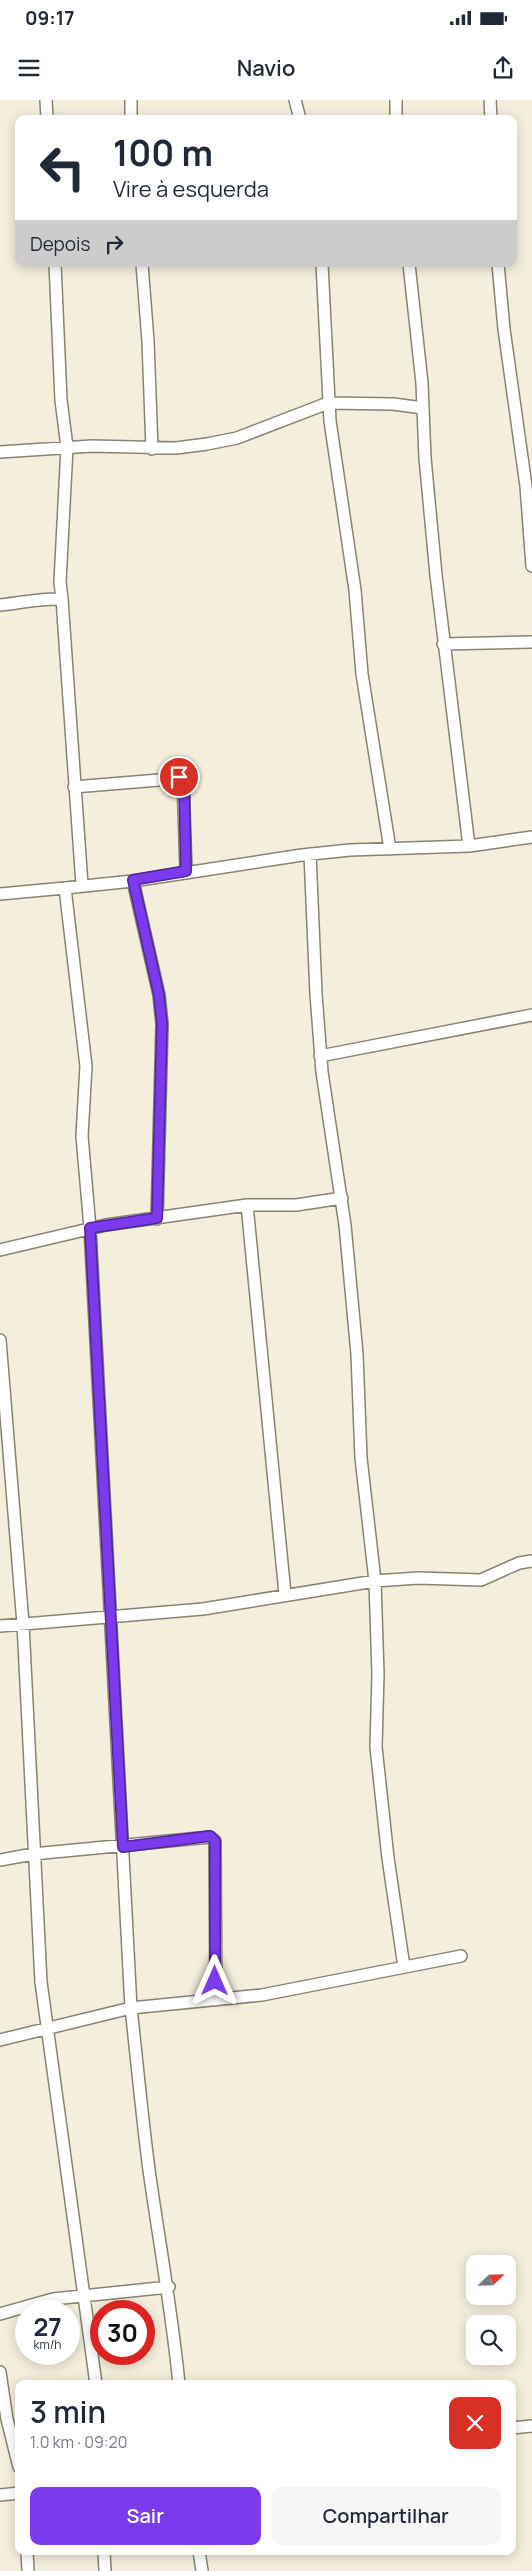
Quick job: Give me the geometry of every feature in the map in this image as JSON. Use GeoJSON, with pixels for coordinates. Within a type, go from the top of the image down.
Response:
{"type":"FeatureCollection","features":[{"type":"Feature","properties":{"kind":"street"},"geometry":{"type":"LineString","coordinates":[[46,100],[48,115]]}},
{"type":"Feature","properties":{"kind":"street"},"geometry":{"type":"LineString","coordinates":[[131,100],[131,115]]}},
{"type":"Feature","properties":{"kind":"street"},"geometry":{"type":"LineString","coordinates":[[294,100],[299,115]]}},
{"type":"Feature","properties":{"kind":"street"},"geometry":{"type":"LineString","coordinates":[[396,100],[396,115]]}},
{"type":"Feature","properties":{"kind":"street"},"geometry":{"type":"LineString","coordinates":[[490,100],[491,115]]}},
{"type":"Feature","properties":{"kind":"street"},"geometry":{"type":"LineString","coordinates":[[55,267],[61,400],[67,447],[60,582],[82,886]]}},
{"type":"Feature","properties":{"kind":"street"},"geometry":{"type":"LineString","coordinates":[[142,267],[148,341],[152,449]]}},
{"type":"Feature","properties":{"kind":"street"},"geometry":{"type":"LineString","coordinates":[[322,267],[328,403],[355,590],[362,674],[390,848]]}},
{"type":"Feature","properties":{"kind":"street"},"geometry":{"type":"LineString","coordinates":[[409,267],[443,644],[469,846]]}},
{"type":"Feature","properties":{"kind":"street"},"geometry":{"type":"LineString","coordinates":[[498,267],[504,329],[526,486],[532,566]]}},
{"type":"Feature","properties":{"kind":"street"},"geometry":{"type":"LineString","coordinates":[[0,452],[67,447],[176,448],[237,438],[328,403],[393,404],[423,408]]}},
{"type":"Feature","properties":{"kind":"street"},"geometry":{"type":"LineString","coordinates":[[0,605],[28,603],[43,598],[62,599]]}},
{"type":"Feature","properties":{"kind":"street"},"geometry":{"type":"LineString","coordinates":[[443,644],[532,642]]}},
{"type":"Feature","properties":{"kind":"street"},"geometry":{"type":"LineString","coordinates":[[74,787],[183,778],[186,871]]}},
{"type":"Feature","properties":{"kind":"street"},"geometry":{"type":"LineString","coordinates":[[0,894],[133,880],[310,854],[390,848],[469,846],[532,837]]}},
{"type":"Feature","properties":{"kind":"street"},"geometry":{"type":"LineString","coordinates":[[310,854],[320,1056],[342,1198],[356,1354],[361,1458],[376,1581],[378,1674],[376,1748],[388,1858],[404,1967]]}},
{"type":"Feature","properties":{"kind":"street"},"geometry":{"type":"LineString","coordinates":[[133,880],[159,995],[162,1024],[157,1218]]}},
{"type":"Feature","properties":{"kind":"street"},"geometry":{"type":"LineString","coordinates":[[65,888],[86,1066],[82,1136],[90,1228],[131,2008],[148,2159],[168,2286],[179,2380]]}},
{"type":"Feature","properties":{"kind":"street"},"geometry":{"type":"LineString","coordinates":[[320,1056],[532,1015]]}},
{"type":"Feature","properties":{"kind":"street"},"geometry":{"type":"LineString","coordinates":[[0,1250],[90,1228],[247,1205],[270,1203],[296,1204],[342,1198]]}},
{"type":"Feature","properties":{"kind":"street"},"geometry":{"type":"LineString","coordinates":[[247,1205],[285,1594]]}},
{"type":"Feature","properties":{"kind":"street"},"geometry":{"type":"LineString","coordinates":[[0,1340],[23,1624],[30,1736],[33,1854],[41,1982],[96,2380]]}},
{"type":"Feature","properties":{"kind":"street"},"geometry":{"type":"LineString","coordinates":[[0,1626],[203,1609],[285,1594],[376,1581],[418,1578],[481,1580],[519,1563],[532,1561]]}},
{"type":"Feature","properties":{"kind":"street"},"geometry":{"type":"LineString","coordinates":[[0,1860],[33,1854],[123,1847],[210,1836],[215,1841],[216,2000]]}},
{"type":"Feature","properties":{"kind":"street"},"geometry":{"type":"LineString","coordinates":[[0,2040],[131,2008],[262,1995],[461,1956]]}},
{"type":"Feature","properties":{"kind":"street"},"geometry":{"type":"LineString","coordinates":[[0,2314],[53,2299],[168,2286]]}},
{"type":"Feature","properties":{"kind":"street"},"geometry":{"type":"LineString","coordinates":[[0,2372],[7,2419],[15,2451]]}},
{"type":"Feature","properties":{"kind":"street"},"geometry":{"type":"LineString","coordinates":[[516,2428],[532,2426]]}},
{"type":"Feature","properties":{"kind":"street"},"geometry":{"type":"LineString","coordinates":[[0,2495],[15,2493]]}},
{"type":"Feature","properties":{"kind":"street"},"geometry":{"type":"LineString","coordinates":[[27,2555],[28,2571]]}},
{"type":"Feature","properties":{"kind":"street"},"geometry":{"type":"LineString","coordinates":[[104,2555],[105,2571]]}},
{"type":"Feature","properties":{"kind":"street"},"geometry":{"type":"LineString","coordinates":[[200,2555],[202,2571]]}},
{"type":"Feature","properties":{"kind":"route"},"geometry":{"type":"LineString","coordinates":[[179,777],[183,778],[184,781],[186,871],[133,880],[159,995],[162,1024],[157,1218],[90,1228],[123,1847],[210,1836],[215,1841],[215,1981]]}}]}
